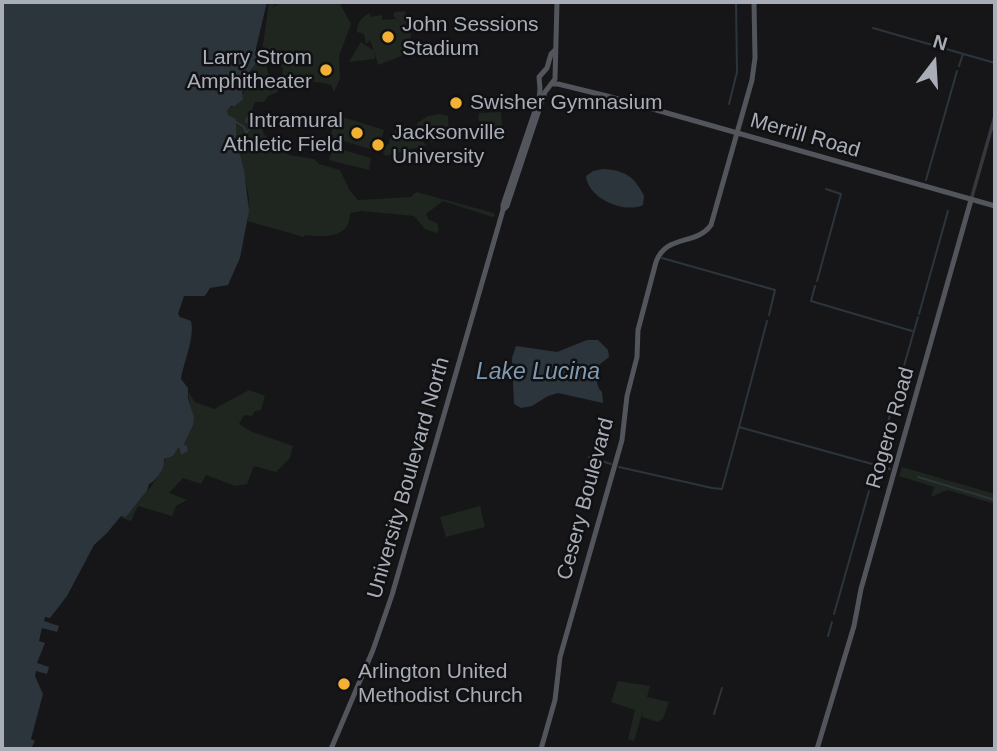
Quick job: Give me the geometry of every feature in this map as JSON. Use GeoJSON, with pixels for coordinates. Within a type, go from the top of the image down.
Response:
{"type":"FeatureCollection","features":[{"type":"Feature","properties":{"kind":"main road","name":"University Boulevard North"},"geometry":{"type":"LineString","coordinates":[[517,170],[550,79],[557,2]]}},
{"type":"Feature","properties":{"kind":"main road","name":"Cesery Boulevard"},"geometry":{"type":"LineString","coordinates":[[541,749],[555,701],[560,657],[622,440],[627,396],[637,357],[638,330],[656,262],[660,252],[667,246],[701,235],[711,225],[753,72],[754,2]]}},
{"type":"Feature","properties":{"kind":"main road","name":"University Boulevard North"},"geometry":{"type":"LineString","coordinates":[[550,79],[554,51]]}},
{"type":"Feature","properties":{"kind":"main road","name":"University Boulevard North"},"geometry":{"type":"LineString","coordinates":[[332,747],[373,650],[392,595],[503,210],[507,206],[539,99],[538,78],[550,79]]}},
{"type":"Feature","properties":{"kind":"main road","name":"Merrill Road"},"geometry":{"type":"LineString","coordinates":[[550,79],[995,206]]}},
{"type":"Feature","properties":{"kind":"main road"},"geometry":{"type":"LineString","coordinates":[[539,99],[550,79]]}},
{"type":"Feature","properties":{"kind":"main road","name":"Rogero Road"},"geometry":{"type":"LineString","coordinates":[[817,749],[855,626],[861,589],[971,200]]}},
{"type":"Feature","properties":{"kind":"main road"},"geometry":{"type":"LineString","coordinates":[[332,747],[341,749]]}},
{"type":"Feature","properties":{"kind":"street","name":"Rogero Road"},"geometry":{"type":"LineString","coordinates":[[971,200],[995,116]]}},
{"type":"Feature","properties":{"kind":"shaded area"},"geometry":{"type":"Polygon","coordinates":[[[269,2],[274,2],[273,9],[274,5],[277,6],[276,2],[339,2],[351,24],[339,56],[340,79],[334,92],[331,85],[320,82],[302,81],[285,85],[283,68],[262,52],[269,2]]]}},
{"type":"Feature","properties":{"kind":"shaded area","name":"John Sessions Stadium"},"geometry":{"type":"Polygon","coordinates":[[[405,11],[411,41],[408,51],[378,65],[370,40],[366,44],[364,34],[357,32],[364,17],[369,13],[371,17],[382,15],[382,20],[396,19],[393,15],[395,12],[405,11]]]}},
{"type":"Feature","properties":{"kind":"shaded area"},"geometry":{"type":"Polygon","coordinates":[[[361,42],[374,51],[375,59],[349,62],[361,42]]]}},
{"type":"Feature","properties":{"kind":"shaded area"},"geometry":{"type":"Polygon","coordinates":[[[256,52],[265,57],[268,73],[279,83],[278,92],[268,96],[264,102],[255,102],[251,112],[263,123],[263,133],[275,147],[289,155],[314,159],[319,164],[340,170],[350,191],[358,200],[411,197],[416,192],[494,213],[495,216],[443,201],[426,214],[429,220],[437,223],[437,233],[425,229],[414,216],[361,211],[350,213],[346,228],[341,232],[328,236],[304,237],[247,221],[249,197],[236,141],[236,120],[228,115],[227,111],[238,103],[241,97],[256,52]]]}},
{"type":"Feature","properties":{"kind":"shaded area"},"geometry":{"type":"Polygon","coordinates":[[[501,112],[503,136],[487,134],[481,128],[479,113],[501,112]]]}},
{"type":"Feature","properties":{"kind":"shaded area","name":"Intramural Athletic Field"},"geometry":{"type":"Polygon","coordinates":[[[336,115],[384,130],[377,151],[330,137],[336,115]]]}},
{"type":"Feature","properties":{"kind":"shaded area"},"geometry":{"type":"Polygon","coordinates":[[[428,116],[448,116],[449,133],[442,134],[441,140],[424,140],[418,133],[417,123],[428,116]]]}},
{"type":"Feature","properties":{"kind":"shaded area"},"geometry":{"type":"Polygon","coordinates":[[[410,126],[427,145],[385,156],[382,150],[389,143],[391,133],[410,126]]]}},
{"type":"Feature","properties":{"kind":"shaded area"},"geometry":{"type":"Polygon","coordinates":[[[333,147],[371,158],[369,170],[329,160],[333,147]]]}},
{"type":"Feature","properties":{"kind":"shaded area"},"geometry":{"type":"Polygon","coordinates":[[[249,390],[265,396],[261,410],[255,411],[252,416],[244,415],[239,424],[250,431],[293,446],[290,458],[276,472],[254,466],[247,484],[235,486],[206,475],[201,484],[183,478],[169,493],[187,500],[176,506],[172,516],[138,506],[131,521],[122,518],[121,516],[126,517],[150,488],[166,457],[173,456],[178,448],[188,451],[184,444],[191,411],[188,392],[195,402],[214,409],[249,390]]]}},
{"type":"Feature","properties":{"kind":"shaded area"},"geometry":{"type":"Polygon","coordinates":[[[902,467],[995,494],[995,504],[947,490],[931,497],[934,487],[899,476],[902,467]]]}},
{"type":"Feature","properties":{"kind":"shaded area"},"geometry":{"type":"Polygon","coordinates":[[[480,506],[485,527],[446,537],[440,517],[480,506]]]}},
{"type":"Feature","properties":{"kind":"shaded area"},"geometry":{"type":"Polygon","coordinates":[[[618,681],[650,686],[647,697],[669,702],[663,719],[657,722],[642,717],[643,710],[634,741],[628,739],[635,710],[611,702],[618,681]]]}},
{"type":"Feature","properties":{"kind":"water"},"geometry":{"type":"Polygon","coordinates":[[[2,2],[267,2],[256,48],[256,63],[242,93],[243,99],[227,111],[228,115],[236,119],[236,141],[244,170],[249,211],[240,258],[228,285],[210,288],[205,296],[184,296],[178,314],[191,321],[192,328],[181,379],[188,388],[194,418],[184,444],[188,451],[181,455],[178,448],[173,456],[164,459],[162,469],[149,484],[147,491],[126,517],[121,516],[94,545],[67,596],[50,618],[45,617],[44,621],[59,626],[57,632],[42,628],[39,641],[45,643],[37,663],[49,667],[47,674],[36,671],[35,676],[43,694],[31,739],[35,741],[31,749],[2,749],[2,2]]]}},
{"type":"Feature","properties":{"kind":"water"},"geometry":{"type":"Polygon","coordinates":[[[603,169],[623,173],[633,179],[644,196],[643,205],[617,206],[593,191],[586,176],[603,169]]]}},
{"type":"Feature","properties":{"kind":"water","name":"Lake Lucina"},"geometry":{"type":"Polygon","coordinates":[[[587,340],[598,340],[608,350],[609,357],[599,365],[597,376],[603,403],[558,393],[532,406],[521,408],[514,404],[512,358],[516,346],[557,352],[587,340]]]}},
{"type":"Feature","properties":{"kind":"waterway"},"geometry":{"type":"LineString","coordinates":[[729,104],[737,72],[736,2]]}},
{"type":"Feature","properties":{"kind":"waterway"},"geometry":{"type":"LineString","coordinates":[[873,28],[995,63]]}},
{"type":"Feature","properties":{"kind":"waterway"},"geometry":{"type":"LineString","coordinates":[[959,66],[963,54]]}},
{"type":"Feature","properties":{"kind":"waterway"},"geometry":{"type":"LineString","coordinates":[[926,180],[957,71]]}},
{"type":"Feature","properties":{"kind":"waterway"},"geometry":{"type":"LineString","coordinates":[[236,122],[244,127],[246,133],[253,125],[246,121],[247,118],[268,124]]}},
{"type":"Feature","properties":{"kind":"waterway"},"geometry":{"type":"LineString","coordinates":[[817,281],[841,194],[826,189]]}},
{"type":"Feature","properties":{"kind":"waterway"},"geometry":{"type":"LineString","coordinates":[[919,314],[948,211]]}},
{"type":"Feature","properties":{"kind":"waterway"},"geometry":{"type":"LineString","coordinates":[[662,258],[775,290],[769,315]]}},
{"type":"Feature","properties":{"kind":"waterway"},"geometry":{"type":"LineString","coordinates":[[815,286],[811,301],[912,331]]}},
{"type":"Feature","properties":{"kind":"waterway"},"geometry":{"type":"LineString","coordinates":[[882,443],[918,317]]}},
{"type":"Feature","properties":{"kind":"waterway"},"geometry":{"type":"LineString","coordinates":[[739,427],[767,321]]}},
{"type":"Feature","properties":{"kind":"waterway"},"geometry":{"type":"LineString","coordinates":[[619,467],[722,489],[739,427],[890,469]]}},
{"type":"Feature","properties":{"kind":"waterway"},"geometry":{"type":"LineString","coordinates":[[876,467],[881,447]]}},
{"type":"Feature","properties":{"kind":"waterway"},"geometry":{"type":"LineString","coordinates":[[589,457],[611,464]]}},
{"type":"Feature","properties":{"kind":"waterway"},"geometry":{"type":"LineString","coordinates":[[872,485],[875,471]]}},
{"type":"Feature","properties":{"kind":"waterway"},"geometry":{"type":"LineString","coordinates":[[918,477],[995,500]]}},
{"type":"Feature","properties":{"kind":"waterway"},"geometry":{"type":"LineString","coordinates":[[834,614],[869,491]]}},
{"type":"Feature","properties":{"kind":"waterway"},"geometry":{"type":"LineString","coordinates":[[828,636],[832,622]]}},
{"type":"Feature","properties":{"kind":"waterway"},"geometry":{"type":"LineString","coordinates":[[714,714],[722,688]]}},
{"type":"Feature","properties":{"kind":"place","name":"John Sessions Stadium"},"geometry":{"type":"Point","coordinates":[388,37]}},
{"type":"Feature","properties":{"kind":"place","name":"Larry Strom Amphitheater"},"geometry":{"type":"Point","coordinates":[326,70]}},
{"type":"Feature","properties":{"kind":"place","name":"Swisher Gymnasium"},"geometry":{"type":"Point","coordinates":[456,103]}},
{"type":"Feature","properties":{"kind":"place","name":"Intramural Athletic Field"},"geometry":{"type":"Point","coordinates":[357,133]}},
{"type":"Feature","properties":{"kind":"place","name":"Jacksonville University"},"geometry":{"type":"Point","coordinates":[378,145]}},
{"type":"Feature","properties":{"kind":"place","name":"Arlington United Methodist Church"},"geometry":{"type":"Point","coordinates":[344,684]}}]}
